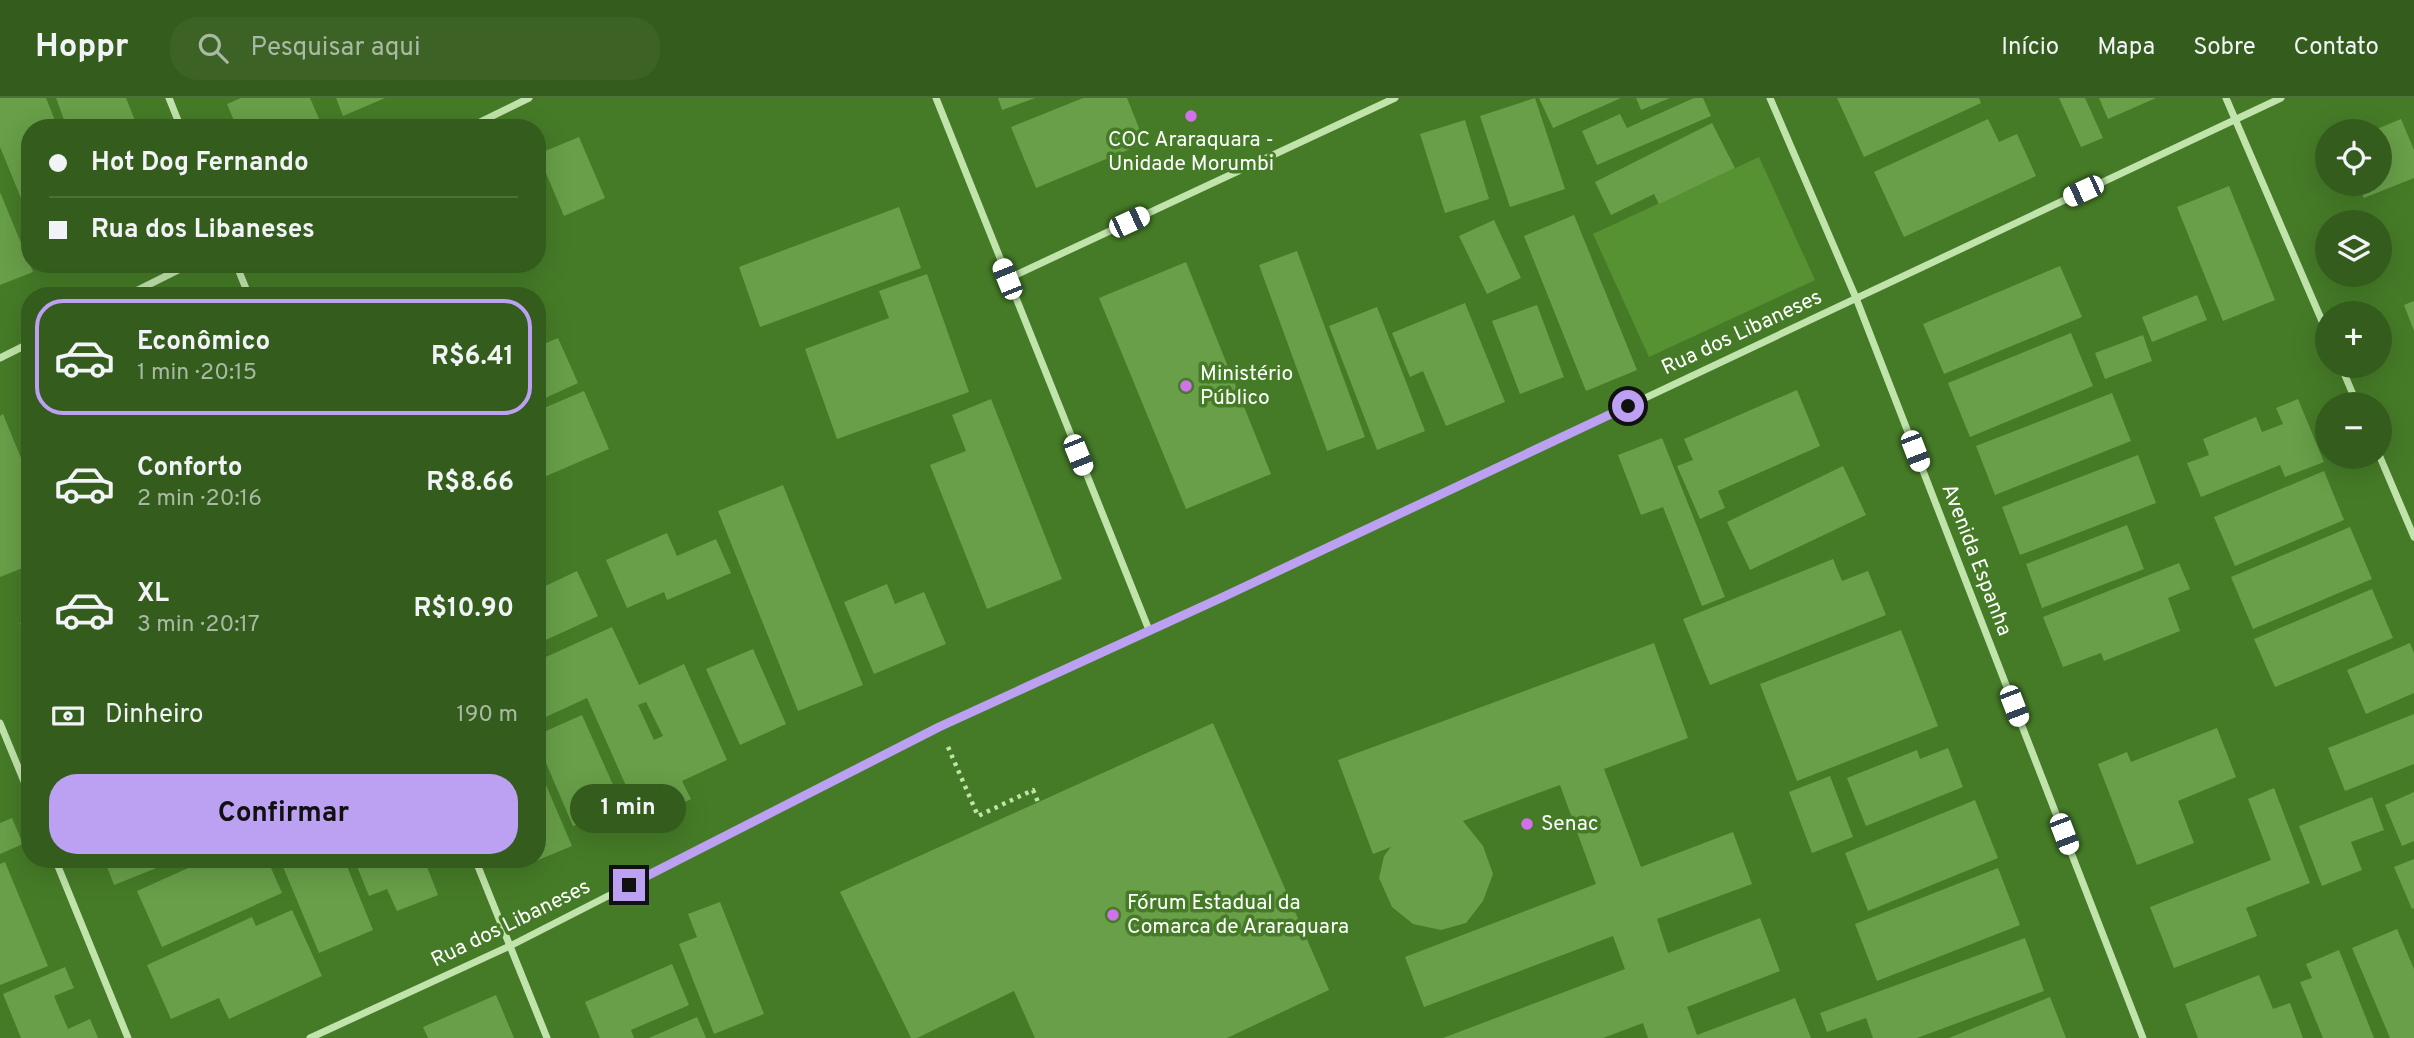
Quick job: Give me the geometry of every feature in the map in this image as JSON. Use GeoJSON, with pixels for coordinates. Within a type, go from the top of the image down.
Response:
{"type":"FeatureCollection","features":[{"type":"Feature","properties":{"kind":"street"},"geometry":{"type":"LineString","coordinates":[[169,98],[177,119]]}},
{"type":"Feature","properties":{"kind":"street"},"geometry":{"type":"LineString","coordinates":[[486,119],[528,98]]}},
{"type":"Feature","properties":{"kind":"street"},"geometry":{"type":"LineString","coordinates":[[936,98],[1149,630]]}},
{"type":"Feature","properties":{"kind":"street"},"geometry":{"type":"LineString","coordinates":[[1007,279],[1395,98]]}},
{"type":"Feature","properties":{"kind":"street","name":"Avenida Espanha"},"geometry":{"type":"LineString","coordinates":[[1770,98],[1856,298],[2143,1038]]}},
{"type":"Feature","properties":{"kind":"street"},"geometry":{"type":"LineString","coordinates":[[2226,98],[2315,305]]}},
{"type":"Feature","properties":{"kind":"street","name":"Rua dos Libaneses"},"geometry":{"type":"LineString","coordinates":[[310,1038],[509,946],[939,727],[1249,586],[2281,98]]}},
{"type":"Feature","properties":{"kind":"street"},"geometry":{"type":"LineString","coordinates":[[144,287],[172,273]]}},
{"type":"Feature","properties":{"kind":"street"},"geometry":{"type":"LineString","coordinates":[[0,358],[21,348]]}},
{"type":"Feature","properties":{"kind":"street"},"geometry":{"type":"LineString","coordinates":[[2385,469],[2414,537]]}},
{"type":"Feature","properties":{"kind":"street"},"geometry":{"type":"LineString","coordinates":[[0,723],[21,774]]}},
{"type":"Feature","properties":{"kind":"street"},"geometry":{"type":"LineString","coordinates":[[59,868],[128,1038]]}},
{"type":"Feature","properties":{"kind":"street"},"geometry":{"type":"LineString","coordinates":[[479,868],[547,1038]]}},
{"type":"Feature","properties":{"kind":"path"},"geometry":{"type":"LineString","coordinates":[[939,727],[978,816],[1033,790],[1038,802]]}},
{"type":"Feature","properties":{"kind":"green space"},"geometry":{"type":"Polygon","coordinates":[[[1759,157],[1815,280],[1649,357],[1593,234],[1759,157]]]}},
{"type":"Feature","properties":{"kind":"building"},"geometry":{"type":"Polygon","coordinates":[[[0,98],[46,98],[54,119],[21,119],[21,198],[0,147],[0,98]]]}},
{"type":"Feature","properties":{"kind":"building"},"geometry":{"type":"Polygon","coordinates":[[[56,98],[126,98],[134,119],[64,119],[56,98]]]}},
{"type":"Feature","properties":{"kind":"building"},"geometry":{"type":"Polygon","coordinates":[[[241,98],[310,98],[319,119],[233,119],[227,104],[241,98]]]}},
{"type":"Feature","properties":{"kind":"building"},"geometry":{"type":"Polygon","coordinates":[[[336,98],[385,98],[343,116],[336,98]]]}},
{"type":"Feature","properties":{"kind":"building"},"geometry":{"type":"Polygon","coordinates":[[[998,98],[1035,98],[1002,110],[998,98]]]}},
{"type":"Feature","properties":{"kind":"building"},"geometry":{"type":"Polygon","coordinates":[[[1083,98],[1127,98],[1145,143],[1036,188],[1011,127],[1083,98]]]}},
{"type":"Feature","properties":{"kind":"building"},"geometry":{"type":"Polygon","coordinates":[[[1535,98],[1565,189],[1510,207],[1480,116],[1535,98]]]}},
{"type":"Feature","properties":{"kind":"building"},"geometry":{"type":"Polygon","coordinates":[[[1539,98],[1621,98],[1553,128],[1539,98]]]}},
{"type":"Feature","properties":{"kind":"building"},"geometry":{"type":"Polygon","coordinates":[[[1636,98],[1670,98],[1641,110],[1636,98]]]}},
{"type":"Feature","properties":{"kind":"building"},"geometry":{"type":"Polygon","coordinates":[[[1694,98],[1703,98],[1711,116],[1597,165],[1582,131],[1620,114],[1627,128],[1694,98]]]}},
{"type":"Feature","properties":{"kind":"building"},"geometry":{"type":"Polygon","coordinates":[[[1837,98],[1979,98],[1981,103],[1864,157],[1837,98]]]}},
{"type":"Feature","properties":{"kind":"building"},"geometry":{"type":"Polygon","coordinates":[[[2059,98],[2085,98],[2103,138],[2081,147],[2059,98]]]}},
{"type":"Feature","properties":{"kind":"building"},"geometry":{"type":"Polygon","coordinates":[[[2099,98],[2156,98],[2108,119],[2099,98]]]}},
{"type":"Feature","properties":{"kind":"building"},"geometry":{"type":"Polygon","coordinates":[[[1988,119],[1999,142],[2017,134],[2036,176],[1904,237],[1874,172],[1988,119]]]}},
{"type":"Feature","properties":{"kind":"building"},"geometry":{"type":"Polygon","coordinates":[[[2401,119],[2414,150],[2414,178],[2392,187],[2392,123],[2401,119]]]}},
{"type":"Feature","properties":{"kind":"building"},"geometry":{"type":"Polygon","coordinates":[[[1465,120],[1489,199],[1445,213],[1420,134],[1465,120]]]}},
{"type":"Feature","properties":{"kind":"building"},"geometry":{"type":"Polygon","coordinates":[[[1712,123],[1735,168],[1659,204],[1654,194],[1611,215],[1595,182],[1712,123]]]}},
{"type":"Feature","properties":{"kind":"building"},"geometry":{"type":"Polygon","coordinates":[[[579,137],[605,198],[564,216],[546,173],[546,151],[579,137]]]}},
{"type":"Feature","properties":{"kind":"building"},"geometry":{"type":"Polygon","coordinates":[[[2229,186],[2275,300],[2223,321],[2177,207],[2229,186]]]}},
{"type":"Feature","properties":{"kind":"building"},"geometry":{"type":"Polygon","coordinates":[[[0,192],[21,243],[21,273],[30,273],[0,285],[0,192]]]}},
{"type":"Feature","properties":{"kind":"building"},"geometry":{"type":"Polygon","coordinates":[[[899,207],[921,268],[760,327],[739,267],[899,207]]]}},
{"type":"Feature","properties":{"kind":"building"},"geometry":{"type":"Polygon","coordinates":[[[1574,215],[1637,370],[1586,391],[1524,236],[1574,215]]]}},
{"type":"Feature","properties":{"kind":"building"},"geometry":{"type":"Polygon","coordinates":[[[1494,220],[1521,278],[1487,294],[1459,236],[1494,220]]]}},
{"type":"Feature","properties":{"kind":"building"},"geometry":{"type":"Polygon","coordinates":[[[1297,251],[1365,437],[1327,451],[1259,265],[1297,251]]]}},
{"type":"Feature","properties":{"kind":"building","name":"Ministério Público"},"geometry":{"type":"Polygon","coordinates":[[[1186,262],[1271,474],[1186,509],[1099,298],[1186,262]]]}},
{"type":"Feature","properties":{"kind":"building"},"geometry":{"type":"Polygon","coordinates":[[[2060,266],[2082,317],[1944,374],[1923,324],[2060,266]]]}},
{"type":"Feature","properties":{"kind":"building"},"geometry":{"type":"Polygon","coordinates":[[[927,274],[969,392],[837,439],[805,349],[889,318],[879,291],[927,274]]]}},
{"type":"Feature","properties":{"kind":"building"},"geometry":{"type":"Polygon","coordinates":[[[2197,295],[2207,320],[2152,342],[2142,317],[2197,295]]]}},
{"type":"Feature","properties":{"kind":"building"},"geometry":{"type":"Polygon","coordinates":[[[2414,301],[2414,331],[2404,305],[2414,301]]]}},
{"type":"Feature","properties":{"kind":"building"},"geometry":{"type":"Polygon","coordinates":[[[1465,303],[1505,402],[1446,426],[1423,371],[1410,377],[1392,333],[1465,303]]]}},
{"type":"Feature","properties":{"kind":"building"},"geometry":{"type":"Polygon","coordinates":[[[1537,305],[1564,377],[1520,394],[1492,321],[1537,305]]]}},
{"type":"Feature","properties":{"kind":"building"},"geometry":{"type":"Polygon","coordinates":[[[1377,307],[1425,431],[1377,450],[1329,326],[1377,307]]]}},
{"type":"Feature","properties":{"kind":"building"},"geometry":{"type":"Polygon","coordinates":[[[2071,333],[2093,386],[1970,437],[1948,383],[2071,333]]]}},
{"type":"Feature","properties":{"kind":"building"},"geometry":{"type":"Polygon","coordinates":[[[2143,335],[2152,361],[2105,379],[2095,353],[2143,335]]]}},
{"type":"Feature","properties":{"kind":"building"},"geometry":{"type":"Polygon","coordinates":[[[558,338],[578,383],[546,398],[546,343],[558,338]]]}},
{"type":"Feature","properties":{"kind":"building"},"geometry":{"type":"Polygon","coordinates":[[[1797,390],[1820,446],[1718,491],[1725,508],[1700,519],[1677,466],[1693,460],[1684,439],[1797,390]]]}},
{"type":"Feature","properties":{"kind":"building"},"geometry":{"type":"Polygon","coordinates":[[[584,391],[609,449],[546,476],[546,407],[584,391]]]}},
{"type":"Feature","properties":{"kind":"building"},"geometry":{"type":"Polygon","coordinates":[[[2112,393],[2131,441],[1995,495],[1976,446],[2112,393]]]}},
{"type":"Feature","properties":{"kind":"building"},"geometry":{"type":"Polygon","coordinates":[[[991,399],[1062,579],[987,609],[930,465],[966,451],[952,415],[991,399]]]}},
{"type":"Feature","properties":{"kind":"building"},"geometry":{"type":"Polygon","coordinates":[[[2298,399],[2315,440],[2315,465],[2285,477],[2280,465],[2201,497],[2187,463],[2209,455],[2203,439],[2256,417],[2262,432],[2283,424],[2276,408],[2298,399]]]}},
{"type":"Feature","properties":{"kind":"building"},"geometry":{"type":"Polygon","coordinates":[[[3,414],[21,458],[21,569],[0,577],[0,416],[3,414]]]}},
{"type":"Feature","properties":{"kind":"building"},"geometry":{"type":"Polygon","coordinates":[[[1662,438],[1725,597],[1702,606],[1663,507],[1641,515],[1618,455],[1662,438]]]}},
{"type":"Feature","properties":{"kind":"building"},"geometry":{"type":"Polygon","coordinates":[[[2138,455],[2156,503],[2020,555],[2002,507],[2138,455]]]}},
{"type":"Feature","properties":{"kind":"building"},"geometry":{"type":"Polygon","coordinates":[[[1843,466],[1866,515],[1750,570],[1727,522],[1843,466]]]}},
{"type":"Feature","properties":{"kind":"building"},"geometry":{"type":"Polygon","coordinates":[[[2324,471],[2344,520],[2235,566],[2214,517],[2324,471]]]}},
{"type":"Feature","properties":{"kind":"building"},"geometry":{"type":"Polygon","coordinates":[[[783,485],[863,685],[798,711],[718,511],[783,485]]]}},
{"type":"Feature","properties":{"kind":"building"},"geometry":{"type":"Polygon","coordinates":[[[2127,525],[2144,569],[2042,608],[2026,564],[2127,525]]]}},
{"type":"Feature","properties":{"kind":"building"},"geometry":{"type":"Polygon","coordinates":[[[2350,527],[2372,579],[2253,629],[2231,577],[2350,527]]]}},
{"type":"Feature","properties":{"kind":"building"},"geometry":{"type":"Polygon","coordinates":[[[667,533],[677,556],[716,539],[731,573],[667,600],[664,592],[627,608],[606,560],[667,533]]]}},
{"type":"Feature","properties":{"kind":"building"},"geometry":{"type":"Polygon","coordinates":[[[1833,559],[1842,581],[1868,571],[1886,615],[1710,685],[1683,619],[1833,559]]]}},
{"type":"Feature","properties":{"kind":"building"},"geometry":{"type":"Polygon","coordinates":[[[2179,563],[2190,589],[2168,598],[2180,631],[2104,661],[2101,653],[2063,667],[2043,617],[2179,563]]]}},
{"type":"Feature","properties":{"kind":"building"},"geometry":{"type":"Polygon","coordinates":[[[577,571],[598,616],[546,640],[546,586],[577,571]]]}},
{"type":"Feature","properties":{"kind":"building"},"geometry":{"type":"Polygon","coordinates":[[[887,584],[895,604],[924,592],[946,644],[874,674],[844,602],[887,584]]]}},
{"type":"Feature","properties":{"kind":"building"},"geometry":{"type":"Polygon","coordinates":[[[2372,589],[2393,638],[2275,687],[2254,639],[2372,589]]]}},
{"type":"Feature","properties":{"kind":"building"},"geometry":{"type":"Polygon","coordinates":[[[612,627],[639,685],[684,664],[727,760],[682,781],[691,799],[655,816],[648,800],[635,806],[587,698],[546,717],[546,657],[612,627]],[[646,702],[638,705],[654,740],[663,736],[646,702]]]}},
{"type":"Feature","properties":{"kind":"building"},"geometry":{"type":"Polygon","coordinates":[[[1901,630],[1938,726],[1797,781],[1760,684],[1901,630]]]}},
{"type":"Feature","properties":{"kind":"building"},"geometry":{"type":"Polygon","coordinates":[[[1654,643],[1688,738],[1604,769],[1641,867],[1733,832],[1752,884],[1657,919],[1668,953],[1760,918],[1780,971],[1687,1007],[1697,1035],[1795,998],[1811,1038],[1648,1038],[1643,1023],[1603,1038],[1443,1038],[1625,969],[1613,936],[1424,1007],[1405,957],[1596,884],[1560,785],[1463,821],[1483,846],[1493,874],[1483,901],[1466,923],[1441,930],[1413,924],[1392,907],[1379,878],[1384,856],[1391,847],[1373,854],[1338,760],[1654,643]]]}},
{"type":"Feature","properties":{"kind":"building"},"geometry":{"type":"Polygon","coordinates":[[[2410,643],[2414,653],[2414,693],[2366,714],[2347,670],[2410,643]]]}},
{"type":"Feature","properties":{"kind":"building"},"geometry":{"type":"Polygon","coordinates":[[[753,649],[786,724],[740,745],[706,669],[753,649]]]}},
{"type":"Feature","properties":{"kind":"building"},"geometry":{"type":"Polygon","coordinates":[[[2414,714],[2414,764],[2345,791],[2328,748],[2414,714]]]}},
{"type":"Feature","properties":{"kind":"building"},"geometry":{"type":"Polygon","coordinates":[[[582,715],[622,805],[573,826],[546,763],[546,731],[582,715]]]}},
{"type":"Feature","properties":{"kind":"building"},"geometry":{"type":"Polygon","coordinates":[[[1213,723],[1329,990],[1227,1038],[1035,1038],[1014,991],[917,1038],[911,1038],[840,892],[1213,723]]]}},
{"type":"Feature","properties":{"kind":"building"},"geometry":{"type":"Polygon","coordinates":[[[2217,728],[2236,777],[2178,801],[2194,843],[2137,865],[2098,764],[2127,752],[2131,762],[2217,728]]]}},
{"type":"Feature","properties":{"kind":"building"},"geometry":{"type":"Polygon","coordinates":[[[1948,748],[1963,787],[1866,826],[1847,778],[1917,750],[1920,759],[1948,748]]]}},
{"type":"Feature","properties":{"kind":"building"},"geometry":{"type":"Polygon","coordinates":[[[1830,776],[1853,837],[1812,853],[1789,792],[1830,776]]]}},
{"type":"Feature","properties":{"kind":"building"},"geometry":{"type":"Polygon","coordinates":[[[546,785],[572,846],[546,857],[546,785]]]}},
{"type":"Feature","properties":{"kind":"building"},"geometry":{"type":"Polygon","coordinates":[[[2274,788],[2310,883],[2246,908],[2257,936],[2174,968],[2150,907],[2271,860],[2248,799],[2274,788]]]}},
{"type":"Feature","properties":{"kind":"building"},"geometry":{"type":"Polygon","coordinates":[[[2414,792],[2414,841],[2402,846],[2385,805],[2414,792]]]}},
{"type":"Feature","properties":{"kind":"building"},"geometry":{"type":"Polygon","coordinates":[[[2372,797],[2384,830],[2351,842],[2362,870],[2322,886],[2299,826],[2372,797]]]}},
{"type":"Feature","properties":{"kind":"building"},"geometry":{"type":"Polygon","coordinates":[[[1975,800],[1998,858],[1868,911],[1845,853],[1975,800]]]}},
{"type":"Feature","properties":{"kind":"building"},"geometry":{"type":"Polygon","coordinates":[[[12,818],[21,845],[0,854],[0,823],[12,818]]]}},
{"type":"Feature","properties":{"kind":"building"},"geometry":{"type":"Polygon","coordinates":[[[2414,859],[2414,908],[2412,909],[2394,867],[2414,859]]]}},
{"type":"Feature","properties":{"kind":"building"},"geometry":{"type":"Polygon","coordinates":[[[5,862],[48,966],[0,985],[0,864],[5,862]]]}},
{"type":"Feature","properties":{"kind":"building"},"geometry":{"type":"Polygon","coordinates":[[[107,868],[156,868],[114,885],[107,868]]]}},
{"type":"Feature","properties":{"kind":"building"},"geometry":{"type":"Polygon","coordinates":[[[188,868],[271,868],[282,893],[162,947],[137,891],[188,868]]]}},
{"type":"Feature","properties":{"kind":"building"},"geometry":{"type":"Polygon","coordinates":[[[284,868],[348,868],[373,930],[319,953],[284,868]]]}},
{"type":"Feature","properties":{"kind":"building"},"geometry":{"type":"Polygon","coordinates":[[[358,868],[428,868],[438,895],[397,911],[387,889],[369,896],[358,868]]]}},
{"type":"Feature","properties":{"kind":"building"},"geometry":{"type":"Polygon","coordinates":[[[1998,868],[2020,925],[1877,981],[1855,924],[1998,868]]]}},
{"type":"Feature","properties":{"kind":"building"},"geometry":{"type":"Polygon","coordinates":[[[720,902],[764,1014],[714,1034],[679,944],[697,937],[688,914],[720,902]]]}},
{"type":"Feature","properties":{"kind":"building"},"geometry":{"type":"Polygon","coordinates":[[[292,910],[322,976],[229,1019],[219,998],[171,1019],[147,965],[252,917],[256,926],[292,910]]]}},
{"type":"Feature","properties":{"kind":"building"},"geometry":{"type":"Polygon","coordinates":[[[2397,929],[2414,969],[2414,1038],[2390,1038],[2352,948],[2397,929]]]}},
{"type":"Feature","properties":{"kind":"building"},"geometry":{"type":"Polygon","coordinates":[[[2025,938],[2044,991],[1917,1038],[1873,1038],[1866,1018],[1827,1032],[1820,1013],[2025,938]]]}},
{"type":"Feature","properties":{"kind":"building"},"geometry":{"type":"Polygon","coordinates":[[[2339,950],[2374,1038],[2323,1038],[2300,982],[2312,978],[2306,964],[2339,950]]]}},
{"type":"Feature","properties":{"kind":"building"},"geometry":{"type":"Polygon","coordinates":[[[672,964],[689,1005],[631,1030],[634,1038],[600,1038],[585,1002],[672,964]]]}},
{"type":"Feature","properties":{"kind":"building"},"geometry":{"type":"Polygon","coordinates":[[[65,967],[74,988],[54,996],[68,1029],[90,1019],[98,1038],[21,1038],[3,994],[65,967]]]}},
{"type":"Feature","properties":{"kind":"building"},"geometry":{"type":"Polygon","coordinates":[[[2259,975],[2273,1009],[2290,1003],[2303,1038],[2198,1038],[2185,1004],[2259,975]]]}},
{"type":"Feature","properties":{"kind":"building"},"geometry":{"type":"Polygon","coordinates":[[[496,995],[514,1038],[428,1038],[423,1027],[496,995]]]}},
{"type":"Feature","properties":{"kind":"building"},"geometry":{"type":"Polygon","coordinates":[[[2050,997],[2066,1038],[1949,1038],[2050,997]]]}},
{"type":"Feature","properties":{"kind":"building"},"geometry":{"type":"Polygon","coordinates":[[[697,1017],[706,1038],[649,1038],[697,1017]]]}},
{"type":"Feature","properties":{"kind":"place","name":"COC Araraquara - Unidade Morumbi"},"geometry":{"type":"Point","coordinates":[1191,116]}},
{"type":"Feature","properties":{"kind":"place","name":"Ministério Público"},"geometry":{"type":"Point","coordinates":[1186,386]}},
{"type":"Feature","properties":{"kind":"place","name":"Senac"},"geometry":{"type":"Point","coordinates":[1527,824]}},
{"type":"Feature","properties":{"kind":"place","name":"Fórum Estadual da Comarca de Araraquara"},"geometry":{"type":"Point","coordinates":[1113,915]}},
{"type":"Feature","properties":{"kind":"route"},"geometry":{"type":"LineString","coordinates":[[629,885],[939,727],[1628,406]]}}]}
